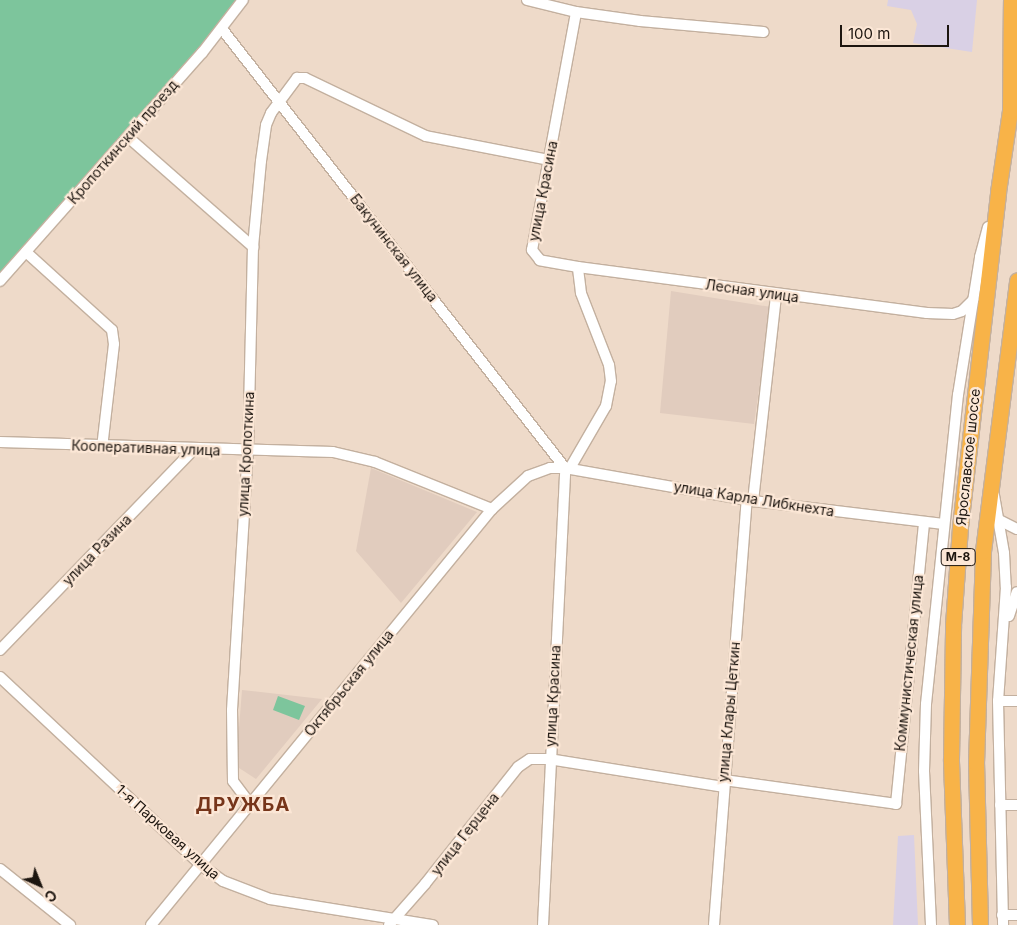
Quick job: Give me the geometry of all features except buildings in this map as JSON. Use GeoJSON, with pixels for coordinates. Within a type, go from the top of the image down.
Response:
{"type":"FeatureCollection","features":[{"type":"Feature","properties":{"kind":"highway","name":"Ярославское шоссе"},"geometry":{"type":"LineString","coordinates":[[957,925],[951,759],[953,625],[960,527],[998,192],[1010,111],[1011,0]]}},
{"type":"Feature","properties":{"kind":"highway","name":"Ярославское шоссе"},"geometry":{"type":"LineString","coordinates":[[980,925],[976,816],[983,551],[1017,280]]}},
{"type":"Feature","properties":{"kind":"street","name":"Кропоткинский проезд"},"geometry":{"type":"LineString","coordinates":[[0,281],[222,29],[244,0]]}},
{"type":"Feature","properties":{"kind":"street"},"geometry":{"type":"LineString","coordinates":[[527,0],[576,12],[764,32]]}},
{"type":"Feature","properties":{"kind":"street","name":"улица Красина"},"geometry":{"type":"LineString","coordinates":[[543,925],[549,759],[567,468],[601,417],[609,400],[611,381],[609,365],[578,283],[578,267],[540,260],[533,254],[576,12]]}},
{"type":"Feature","properties":{"kind":"street","name":"Бакунинская улица"},"geometry":{"type":"LineString","coordinates":[[222,29],[567,468]]}},
{"type":"Feature","properties":{"kind":"street","name":"улица Кропоткина"},"geometry":{"type":"LineString","coordinates":[[252,805],[233,781],[231,767],[248,451],[254,247],[266,125],[279,101],[297,78],[305,78],[426,136],[549,160]]}},
{"type":"Feature","properties":{"kind":"street"},"geometry":{"type":"LineString","coordinates":[[128,137],[254,247]]}},
{"type":"Feature","properties":{"kind":"street"},"geometry":{"type":"LineString","coordinates":[[931,925],[924,771],[926,704],[958,395],[980,257],[998,192]]}},
{"type":"Feature","properties":{"kind":"street"},"geometry":{"type":"LineString","coordinates":[[26,252],[112,330],[114,344],[102,447]]}},
{"type":"Feature","properties":{"kind":"street","name":"Лесная улица"},"geometry":{"type":"LineString","coordinates":[[578,267],[776,295],[926,313],[952,314]]}},
{"type":"Feature","properties":{"kind":"street","name":"улица Клары Цеткин"},"geometry":{"type":"LineString","coordinates":[[714,925],[723,784],[750,500],[776,295]]}},
{"type":"Feature","properties":{"kind":"street"},"geometry":{"type":"LineString","coordinates":[[969,328],[952,314],[968,307],[973,300]]}},
{"type":"Feature","properties":{"kind":"street","name":"Кооперативная улица"},"geometry":{"type":"LineString","coordinates":[[0,442],[193,450],[333,452],[375,462],[492,509]]}},
{"type":"Feature","properties":{"kind":"street","name":"улица Разина"},"geometry":{"type":"LineString","coordinates":[[0,650],[193,450]]}},
{"type":"Feature","properties":{"kind":"street","name":"Октябрьская улица"},"geometry":{"type":"LineString","coordinates":[[151,925],[252,805],[492,509],[528,476],[550,468],[567,468]]}},
{"type":"Feature","properties":{"kind":"street","name":"улица Карла Либкнехта"},"geometry":{"type":"LineString","coordinates":[[567,468],[750,500],[944,524]]}},
{"type":"Feature","properties":{"kind":"street"},"geometry":{"type":"LineString","coordinates":[[991,477],[1004,552],[1005,629],[998,701],[1003,920],[1017,915]]}},
{"type":"Feature","properties":{"kind":"street"},"geometry":{"type":"LineString","coordinates":[[999,520],[1017,529]]}},
{"type":"Feature","properties":{"kind":"street","name":"Коммунистическая улица"},"geometry":{"type":"LineString","coordinates":[[896,804],[924,522]]}},
{"type":"Feature","properties":{"kind":"street"},"geometry":{"type":"LineString","coordinates":[[1005,629],[1017,592]]}},
{"type":"Feature","properties":{"kind":"street","name":"1-я Парковая улица"},"geometry":{"type":"LineString","coordinates":[[0,677],[200,865],[223,882],[250,894],[432,925]]}},
{"type":"Feature","properties":{"kind":"street"},"geometry":{"type":"LineString","coordinates":[[998,701],[1017,701]]}},
{"type":"Feature","properties":{"kind":"street","name":"улица Герцена"},"geometry":{"type":"LineString","coordinates":[[389,925],[397,918],[518,767],[530,759],[549,759],[723,784],[896,804]]}},
{"type":"Feature","properties":{"kind":"street"},"geometry":{"type":"LineString","coordinates":[[1000,805],[1017,805]]}},
{"type":"Feature","properties":{"kind":"street"},"geometry":{"type":"LineString","coordinates":[[0,869],[70,925]]}},
{"type":"Feature","properties":{"kind":"shaded area"},"geometry":{"type":"Polygon","coordinates":[[[888,0],[977,0],[972,52],[913,43],[917,24],[911,10],[887,6],[888,0]]]}},
{"type":"Feature","properties":{"kind":"shaded area"},"geometry":{"type":"Polygon","coordinates":[[[671,291],[771,307],[754,424],[660,413],[671,291]]]}},
{"type":"Feature","properties":{"kind":"shaded area"},"geometry":{"type":"Polygon","coordinates":[[[371,468],[477,512],[401,603],[356,551],[371,468]]]}},
{"type":"Feature","properties":{"kind":"shaded area"},"geometry":{"type":"Polygon","coordinates":[[[242,690],[322,699],[256,779],[236,766],[242,690]]]}},
{"type":"Feature","properties":{"kind":"shaded area"},"geometry":{"type":"Polygon","coordinates":[[[914,835],[918,925],[893,925],[898,836],[914,835]]]}},
{"type":"Feature","properties":{"kind":"green space"},"geometry":{"type":"Polygon","coordinates":[[[0,0],[237,0],[199,51],[0,274],[0,0]]]}},
{"type":"Feature","properties":{"kind":"green space"},"geometry":{"type":"Polygon","coordinates":[[[278,696],[305,706],[299,720],[273,710],[278,696]]]}},
{"type":"Feature","properties":{"kind":"district","name":"ДРУЖБА"},"geometry":{"type":"Point","coordinates":[243,805]}}]}
